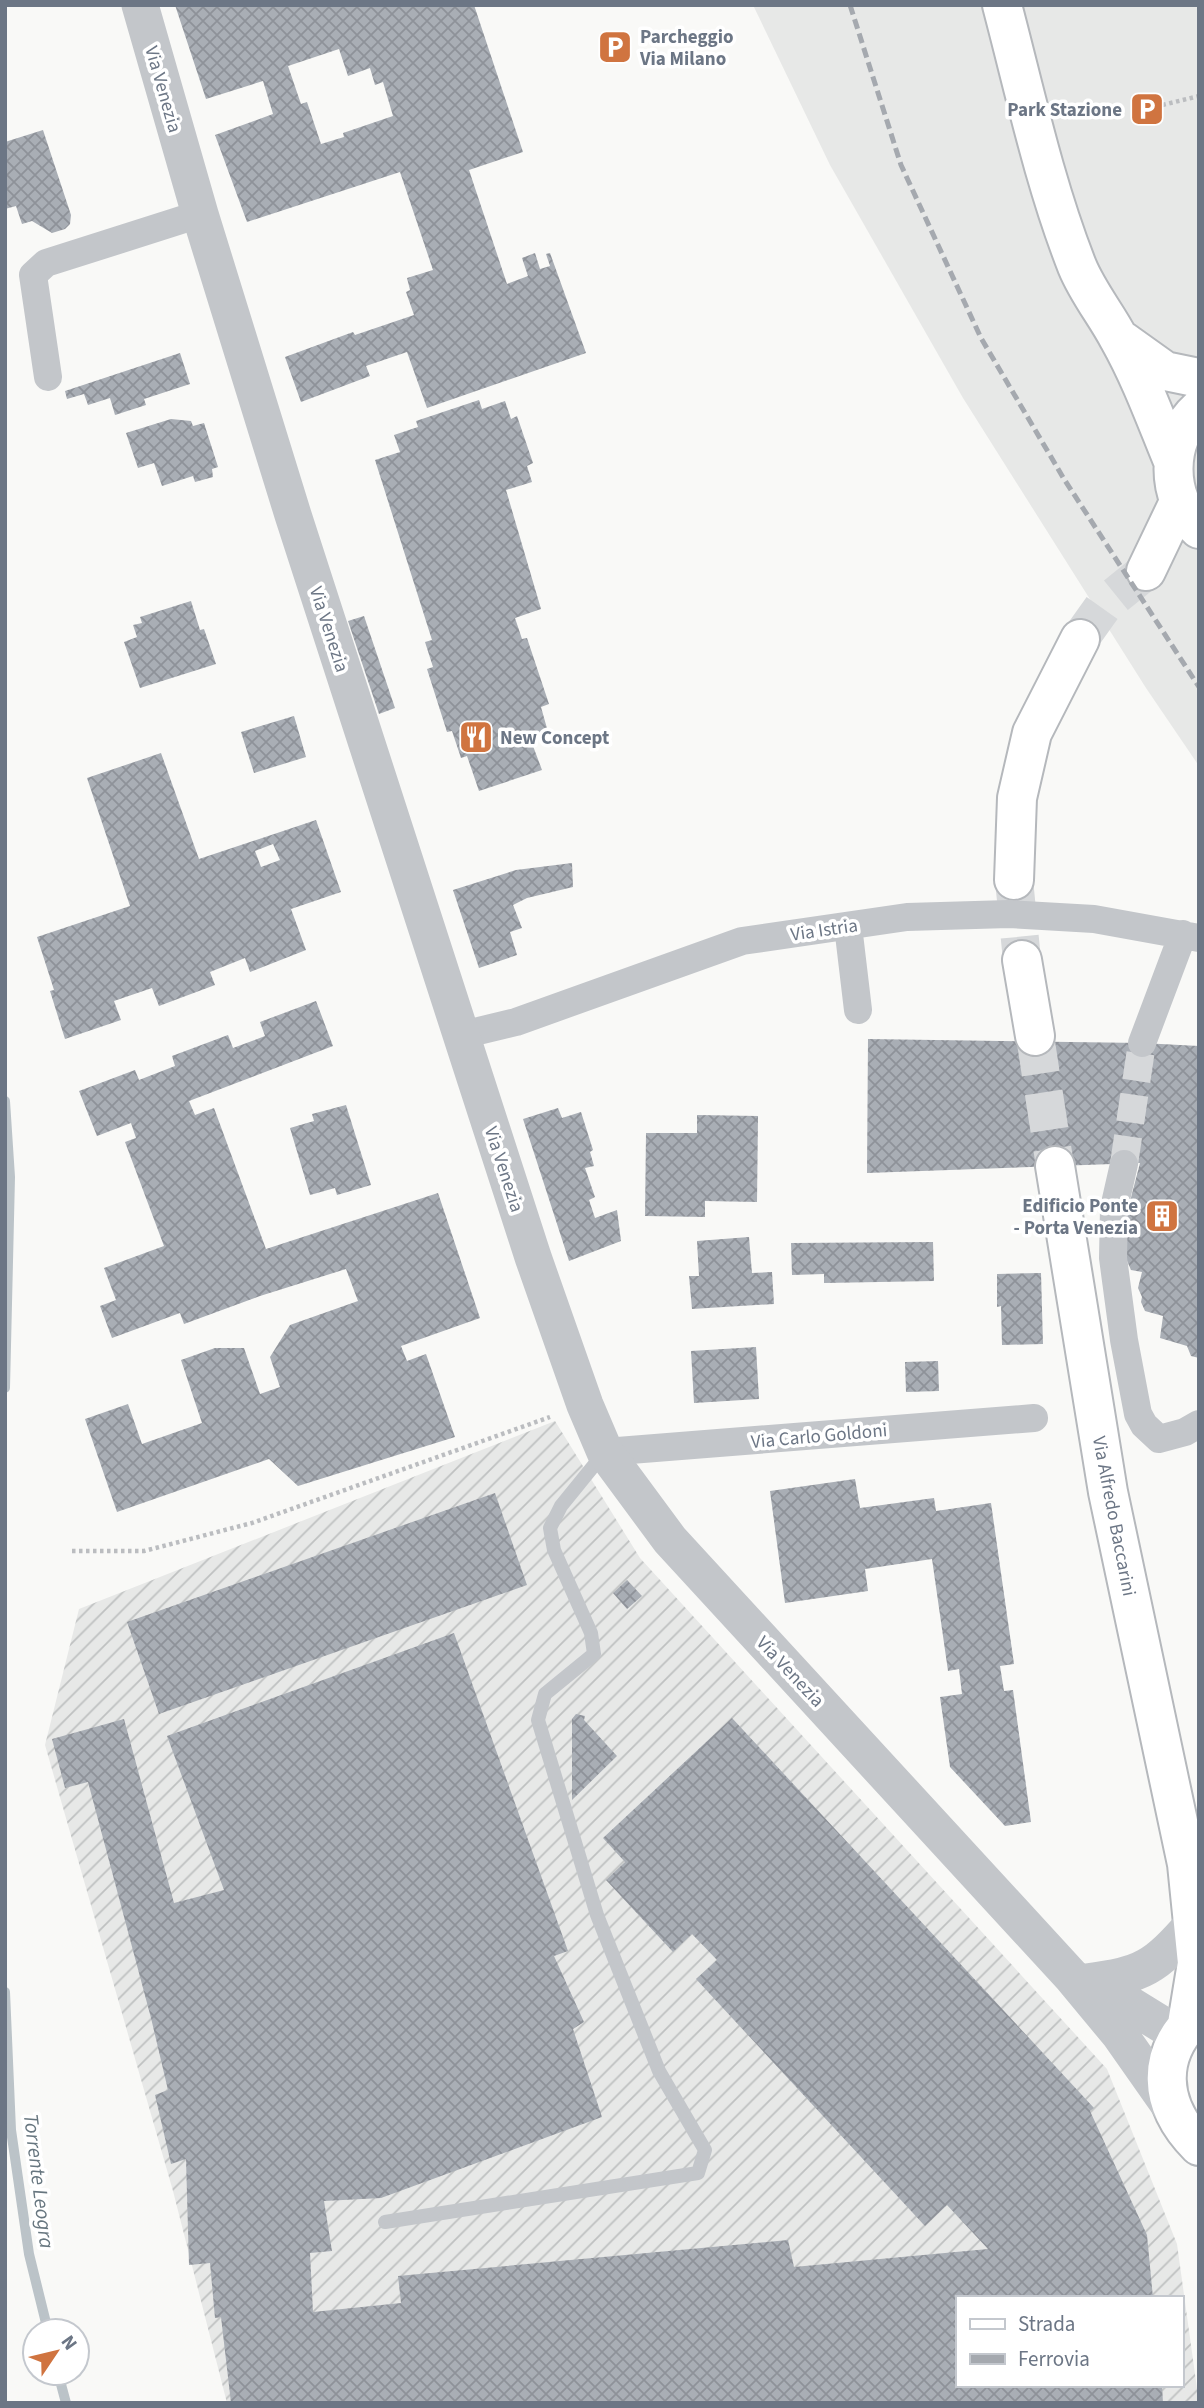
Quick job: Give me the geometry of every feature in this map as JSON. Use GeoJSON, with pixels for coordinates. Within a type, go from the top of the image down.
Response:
{"type":"FeatureCollection","features":[{"type":"Feature","properties":{"kind":"main road"},"geometry":{"type":"LineString","coordinates":[[1002,5],[1044,167],[1077,267],[1096,304],[1119,338],[1173,461]]}},
{"type":"Feature","properties":{"kind":"main road"},"geometry":{"type":"LineString","coordinates":[[1119,338],[1164,371],[1199,378]]}},
{"type":"Feature","properties":{"kind":"main road"},"geometry":{"type":"LineString","coordinates":[[1199,409],[1180,435],[1173,461],[1174,482],[1189,516],[1146,571],[1199,551]]}},
{"type":"Feature","properties":{"kind":"main road"},"geometry":{"type":"LineString","coordinates":[[1014,880],[1017,798],[1032,733],[1080,639]]}},
{"type":"Feature","properties":{"kind":"main road"},"geometry":{"type":"LineString","coordinates":[[1022,960],[1035,1036]]}},
{"type":"Feature","properties":{"kind":"main road","name":"Via Alfredo Baccarini"},"geometry":{"type":"LineString","coordinates":[[1055,1166],[1108,1492],[1193,1892],[1197,1962],[1188,2025],[1171,2053],[1167,2071],[1167,2090],[1172,2109]]}},
{"type":"Feature","properties":{"kind":"main road"},"geometry":{"type":"LineString","coordinates":[[1172,2109],[1182,2129],[1199,2146]]}},
{"type":"Feature","properties":{"kind":"street","name":"Via Venezia"},"geometry":{"type":"LineString","coordinates":[[140,5],[200,214],[293,515],[533,1257],[584,1405],[605,1452],[670,1541],[1079,1979],[1172,2109]]}},
{"type":"Feature","properties":{"kind":"street"},"geometry":{"type":"LineString","coordinates":[[48,377],[33,275],[46,263],[200,214]]}},
{"type":"Feature","properties":{"kind":"street","name":"Via Istria"},"geometry":{"type":"LineString","coordinates":[[462,1035],[516,1021],[742,941],[907,917],[1009,914],[1094,919],[1191,936]]}},
{"type":"Feature","properties":{"kind":"street"},"geometry":{"type":"LineString","coordinates":[[848,926],[858,1010]]}},
{"type":"Feature","properties":{"kind":"street"},"geometry":{"type":"LineString","coordinates":[[1142,1043],[1191,936]]}},
{"type":"Feature","properties":{"kind":"street"},"geometry":{"type":"LineString","coordinates":[[1124,1164],[1114,1208],[1112,1244],[1117,1296],[1136,1407],[1144,1425],[1159,1439],[1185,1432],[1199,1424]]}},
{"type":"Feature","properties":{"kind":"street","name":"Via Carlo Goldoni"},"geometry":{"type":"LineString","coordinates":[[605,1452],[1034,1418]]}},
{"type":"Feature","properties":{"kind":"street"},"geometry":{"type":"LineString","coordinates":[[1079,1979],[1119,1978],[1152,1965],[1167,1954],[1193,1892]]}},
{"type":"Feature","properties":{"kind":"street","name":"Via Venezia"},"geometry":{"type":"LineString","coordinates":[[1079,1979],[1132,2006],[1188,2025]]}},
{"type":"Feature","properties":{"kind":"lane"},"geometry":{"type":"LineString","coordinates":[[385,2222],[698,2173],[705,2150],[659,2071],[597,1915],[538,1720],[545,1694],[594,1654],[592,1633],[554,1550],[550,1528],[561,1506],[605,1452]]}},
{"type":"Feature","properties":{"kind":"path"},"geometry":{"type":"LineString","coordinates":[[1142,110],[1199,96]]}},
{"type":"Feature","properties":{"kind":"path"},"geometry":{"type":"LineString","coordinates":[[72,1550],[144,1550],[253,1523],[584,1405]]}},
{"type":"Feature","properties":{"kind":"shaded area"},"geometry":{"type":"Polygon","coordinates":[[[753,5],[1199,5],[1199,766],[1146,688],[963,398],[830,165],[753,5]]]}},
{"type":"Feature","properties":{"kind":"shaded area"},"geometry":{"type":"Polygon","coordinates":[[[555,1421],[640,1558],[1107,2069],[1177,2244],[1199,2403],[227,2403],[173,2191],[45,1745],[79,1609],[555,1421]]]}},
{"type":"Feature","properties":{"kind":"building"},"geometry":{"type":"Polygon","coordinates":[[[175,5],[474,5],[523,152],[469,170],[507,284],[528,276],[522,258],[535,253],[540,269],[550,266],[546,254],[550,253],[586,353],[427,408],[407,352],[366,366],[370,376],[301,402],[285,357],[353,332],[355,335],[414,315],[406,292],[410,290],[407,278],[433,270],[400,172],[247,222],[215,135],[273,114],[263,81],[206,99],[175,5]],[[339,49],[288,66],[301,104],[307,102],[321,144],[344,137],[343,133],[393,116],[383,82],[375,85],[370,68],[348,76],[339,49]]]}},
{"type":"Feature","properties":{"kind":"building"},"geometry":{"type":"Polygon","coordinates":[[[43,130],[71,215],[70,224],[65,229],[52,233],[32,221],[22,224],[16,206],[5,209],[5,142],[43,130]]]}},
{"type":"Feature","properties":{"kind":"building"},"geometry":{"type":"Polygon","coordinates":[[[180,353],[190,384],[144,399],[146,405],[115,415],[110,398],[88,405],[84,394],[67,399],[65,391],[180,353]]]}},
{"type":"Feature","properties":{"kind":"building"},"geometry":{"type":"Polygon","coordinates":[[[479,400],[482,409],[505,401],[511,419],[517,416],[533,463],[527,466],[532,482],[506,490],[541,609],[515,618],[522,639],[527,638],[549,704],[541,707],[548,732],[530,738],[542,770],[479,791],[467,756],[461,758],[452,731],[447,732],[427,669],[433,667],[425,642],[432,640],[375,460],[400,452],[394,435],[418,427],[416,421],[479,400]]]}},
{"type":"Feature","properties":{"kind":"building"},"geometry":{"type":"Polygon","coordinates":[[[171,419],[191,421],[193,426],[204,423],[218,467],[212,469],[213,477],[195,482],[193,476],[162,486],[154,463],[138,468],[126,433],[171,419]]]}},
{"type":"Feature","properties":{"kind":"building"},"geometry":{"type":"Polygon","coordinates":[[[191,601],[200,630],[204,629],[216,664],[140,688],[124,642],[137,637],[133,625],[142,623],[140,617],[191,601]]]}},
{"type":"Feature","properties":{"kind":"building"},"geometry":{"type":"Polygon","coordinates":[[[364,616],[395,708],[379,714],[348,621],[364,616]]]}},
{"type":"Feature","properties":{"kind":"building"},"geometry":{"type":"Polygon","coordinates":[[[294,716],[306,757],[254,773],[241,732],[294,716]]]}},
{"type":"Feature","properties":{"kind":"building"},"geometry":{"type":"Polygon","coordinates":[[[161,753],[199,859],[316,820],[341,892],[291,909],[306,950],[250,972],[245,958],[210,972],[215,985],[159,1006],[152,988],[114,1001],[121,1020],[65,1039],[50,991],[54,990],[37,937],[130,906],[87,778],[161,753]],[[273,844],[255,851],[261,867],[280,860],[273,844]]]}},
{"type":"Feature","properties":{"kind":"building"},"geometry":{"type":"Polygon","coordinates":[[[572,863],[573,887],[527,898],[513,905],[522,928],[510,932],[517,955],[479,968],[453,890],[516,870],[572,863]]]}},
{"type":"Feature","properties":{"kind":"building"},"geometry":{"type":"Polygon","coordinates":[[[316,1001],[333,1046],[189,1101],[195,1115],[214,1108],[266,1249],[438,1193],[480,1318],[401,1346],[407,1361],[426,1354],[455,1437],[298,1486],[269,1459],[117,1512],[85,1419],[128,1404],[142,1444],[202,1423],[181,1360],[215,1348],[244,1348],[260,1394],[280,1387],[270,1357],[290,1325],[358,1301],[346,1269],[184,1324],[180,1313],[112,1338],[100,1306],[116,1300],[104,1268],[164,1246],[125,1142],[136,1138],[131,1123],[97,1136],[79,1091],[135,1070],[139,1080],[175,1066],[172,1056],[228,1035],[233,1048],[265,1036],[260,1022],[316,1001]]]}},
{"type":"Feature","properties":{"kind":"building","name":"Edificio Ponte - Porta Venezia"},"geometry":{"type":"Polygon","coordinates":[[[868,1039],[1199,1046],[1199,1358],[1191,1356],[1187,1346],[1160,1338],[1163,1316],[1145,1311],[1141,1302],[1138,1288],[1142,1272],[1131,1270],[1127,1261],[1115,1259],[1140,1163],[867,1173],[868,1039]]]}},
{"type":"Feature","properties":{"kind":"building"},"geometry":{"type":"Polygon","coordinates":[[[346,1105],[371,1185],[337,1195],[335,1188],[310,1195],[290,1128],[314,1121],[312,1114],[346,1105]]]}},
{"type":"Feature","properties":{"kind":"building"},"geometry":{"type":"Polygon","coordinates":[[[558,1108],[562,1118],[581,1112],[593,1150],[590,1152],[594,1166],[585,1168],[595,1197],[589,1200],[595,1218],[617,1210],[621,1241],[569,1261],[523,1119],[558,1108]]]}},
{"type":"Feature","properties":{"kind":"building"},"geometry":{"type":"Polygon","coordinates":[[[697,1115],[758,1116],[757,1202],[705,1201],[705,1217],[645,1216],[646,1133],[697,1133],[697,1115]]]}},
{"type":"Feature","properties":{"kind":"building"},"geometry":{"type":"Polygon","coordinates":[[[749,1237],[752,1273],[772,1272],[774,1304],[692,1309],[689,1276],[699,1276],[697,1241],[749,1237]]]}},
{"type":"Feature","properties":{"kind":"building"},"geometry":{"type":"Polygon","coordinates":[[[933,1242],[934,1281],[824,1283],[824,1274],[792,1275],[791,1243],[933,1242]]]}},
{"type":"Feature","properties":{"kind":"building"},"geometry":{"type":"Polygon","coordinates":[[[1041,1273],[1043,1344],[1002,1345],[1001,1306],[997,1307],[997,1274],[1041,1273]]]}},
{"type":"Feature","properties":{"kind":"building"},"geometry":{"type":"Polygon","coordinates":[[[756,1347],[759,1399],[694,1403],[691,1351],[756,1347]]]}},
{"type":"Feature","properties":{"kind":"building"},"geometry":{"type":"Polygon","coordinates":[[[938,1361],[939,1391],[906,1392],[905,1362],[938,1361]]]}},
{"type":"Feature","properties":{"kind":"building"},"geometry":{"type":"Polygon","coordinates":[[[855,1479],[860,1508],[934,1498],[936,1511],[991,1503],[1014,1664],[1000,1666],[1004,1691],[1013,1690],[1031,1822],[1005,1826],[950,1767],[940,1697],[962,1694],[959,1669],[948,1671],[932,1559],[865,1569],[868,1591],[785,1603],[770,1491],[855,1479]]]}},
{"type":"Feature","properties":{"kind":"building"},"geometry":{"type":"Polygon","coordinates":[[[495,1493],[527,1585],[159,1714],[127,1622],[495,1493]]]}},
{"type":"Feature","properties":{"kind":"building"},"geometry":{"type":"Polygon","coordinates":[[[627,1580],[642,1596],[627,1609],[613,1593],[627,1580]]]}},
{"type":"Feature","properties":{"kind":"building"},"geometry":{"type":"Polygon","coordinates":[[[454,1633],[568,1951],[554,1956],[584,2022],[573,2029],[602,2117],[381,2198],[324,2201],[332,2251],[310,2253],[313,2312],[401,2303],[398,2276],[788,2240],[794,2267],[988,2249],[947,2205],[925,2226],[696,1979],[717,1960],[692,1934],[673,1952],[606,1880],[625,1862],[603,1838],[732,1718],[1094,2108],[1090,2111],[1147,2235],[1153,2296],[956,2296],[956,2387],[1162,2387],[1163,2403],[231,2403],[221,2317],[215,2318],[210,2263],[189,2265],[186,2159],[171,2164],[155,2095],[168,2090],[88,1782],[65,1788],[52,1739],[124,1719],[174,1903],[224,1890],[167,1736],[454,1633]]]}},
{"type":"Feature","properties":{"kind":"building"},"geometry":{"type":"Polygon","coordinates":[[[576,1714],[585,1716],[584,1720],[617,1756],[572,1800],[572,1719],[576,1714]]]}},
{"type":"Feature","properties":{"kind":"waterway","name":"Torrente Leogra"},"geometry":{"type":"LineString","coordinates":[[5,1101],[10,1177],[5,1388]]}},
{"type":"Feature","properties":{"kind":"waterway","name":"Torrente Leogra"},"geometry":{"type":"LineString","coordinates":[[5,1992],[11,2130],[29,2254],[45,2317]]}},
{"type":"Feature","properties":{"kind":"waterway","name":"Torrente Leogra"},"geometry":{"type":"LineString","coordinates":[[62,2387],[66,2403]]}},
{"type":"Feature","properties":{"kind":"tunnel"},"geometry":{"type":"LineString","coordinates":[[1080,639],[1105,604],[1146,571]]}},
{"type":"Feature","properties":{"kind":"tunnel"},"geometry":{"type":"LineString","coordinates":[[1014,880],[1022,960]]}},
{"type":"Feature","properties":{"kind":"tunnel"},"geometry":{"type":"LineString","coordinates":[[1035,1036],[1055,1166]]}},
{"type":"Feature","properties":{"kind":"tunnel"},"geometry":{"type":"LineString","coordinates":[[1124,1164],[1142,1043]]}},
{"type":"Feature","properties":{"kind":"railway"},"geometry":{"type":"LineString","coordinates":[[850,5],[901,165],[981,338],[1064,479],[1199,687]]}},
{"type":"Feature","properties":{"kind":"place","name":"Parcheggio Via Milano"},"geometry":{"type":"Point","coordinates":[615,47]}},
{"type":"Feature","properties":{"kind":"place","name":"Park Stazione"},"geometry":{"type":"Point","coordinates":[1147,109]}},
{"type":"Feature","properties":{"kind":"place","name":"New Concept"},"geometry":{"type":"Point","coordinates":[476,737]}},
{"type":"Feature","properties":{"kind":"place","name":"Edificio Ponte - Porta Venezia"},"geometry":{"type":"Point","coordinates":[1162,1216]}}]}
